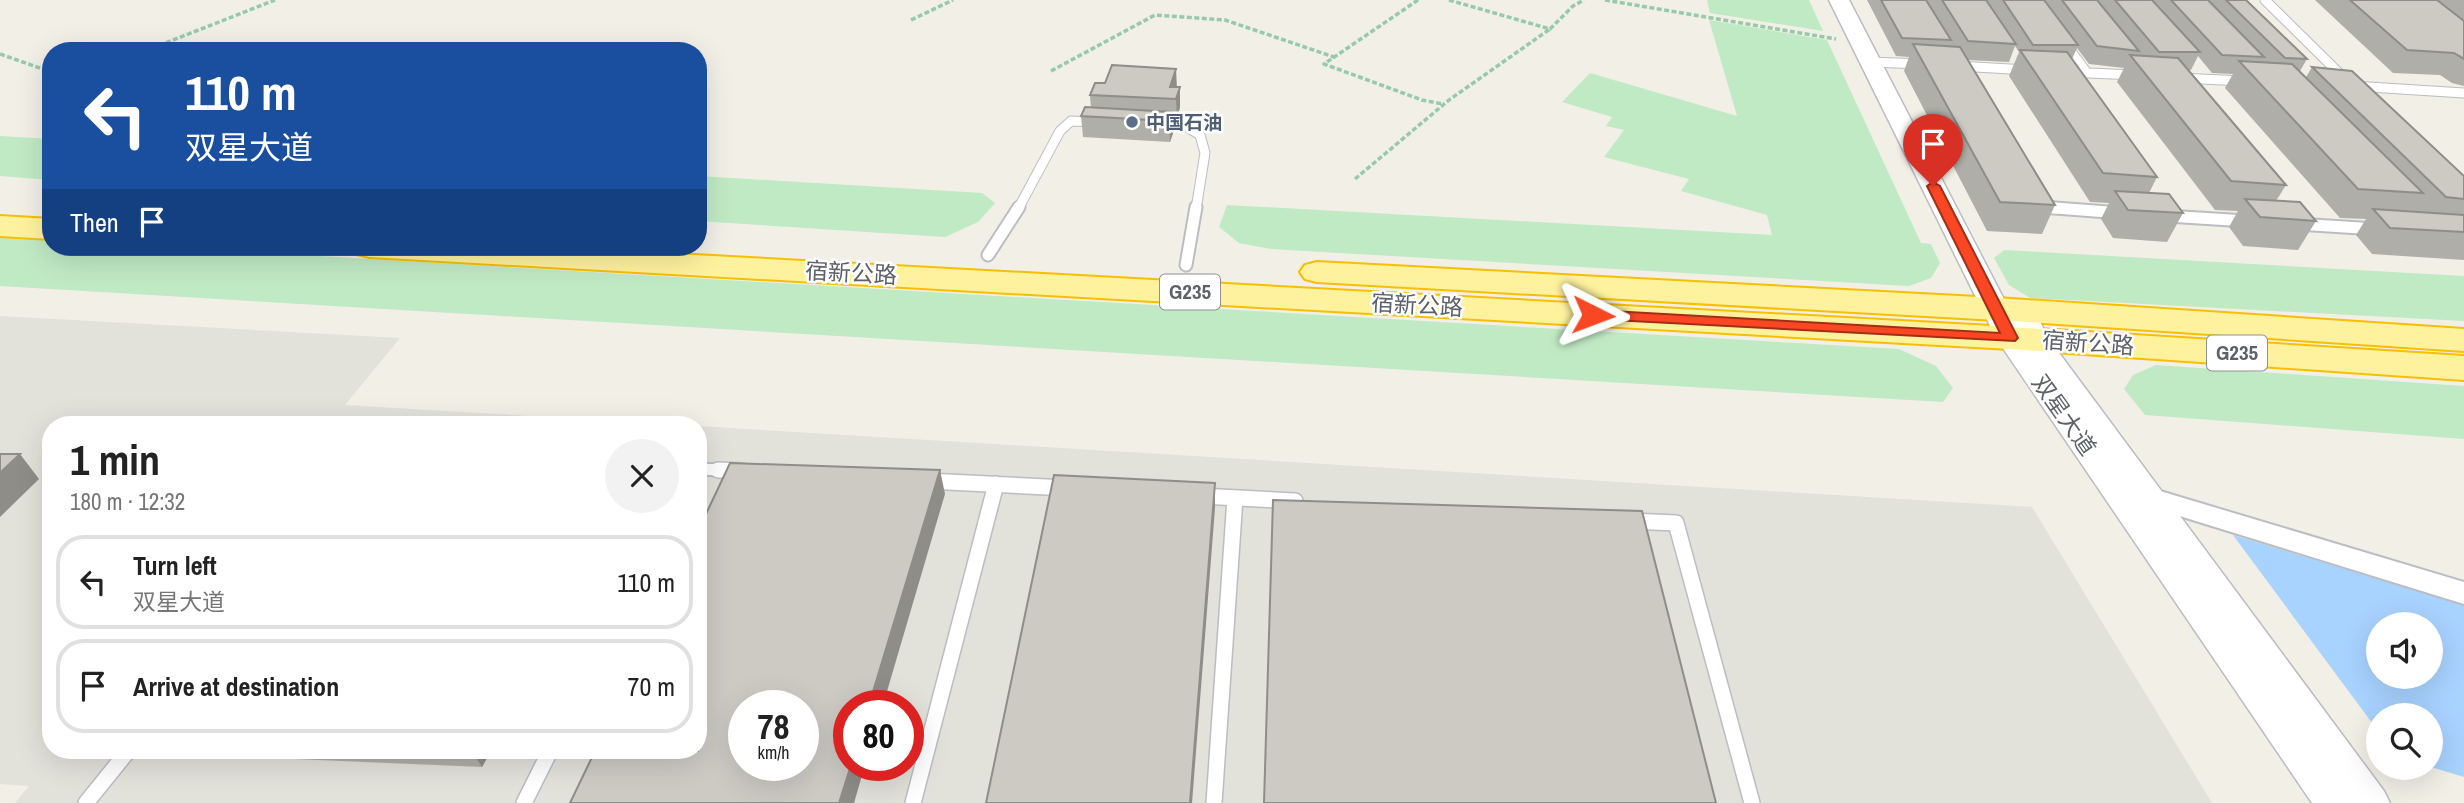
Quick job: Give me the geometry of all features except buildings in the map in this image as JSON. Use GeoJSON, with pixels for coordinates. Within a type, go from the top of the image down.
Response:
{"type":"FeatureCollection","features":[{"type":"Feature","properties":{"kind":"highway"},"geometry":{"type":"LineString","coordinates":[[0,201],[42,203]]}},
{"type":"Feature","properties":{"kind":"highway"},"geometry":{"type":"LineString","coordinates":[[0,226],[42,228]]}},
{"type":"Feature","properties":{"kind":"highway","name":"宿新公路"},"geometry":{"type":"LineString","coordinates":[[707,239],[1185,265],[2016,324],[2464,368]]}},
{"type":"Feature","properties":{"kind":"highway","name":"宿新公路"},"geometry":{"type":"LineString","coordinates":[[562,256],[2016,324],[2464,340]]}},
{"type":"Feature","properties":{"kind":"street","name":"双星大道"},"geometry":{"type":"LineString","coordinates":[[1839,0],[2016,324],[2113,486],[2334,803]]}},
{"type":"Feature","properties":{"kind":"street","name":"双星大道"},"geometry":{"type":"LineString","coordinates":[[2016,324],[2149,497],[2371,803]]}},
{"type":"Feature","properties":{"kind":"street"},"geometry":{"type":"LineString","coordinates":[[2113,486],[2464,593]]}},
{"type":"Feature","properties":{"kind":"lane"},"geometry":{"type":"LineString","coordinates":[[2265,0],[2362,96]]}},
{"type":"Feature","properties":{"kind":"lane"},"geometry":{"type":"LineString","coordinates":[[2056,31],[2087,73]]}},
{"type":"Feature","properties":{"kind":"lane"},"geometry":{"type":"LineString","coordinates":[[1866,52],[1932,65]]}},
{"type":"Feature","properties":{"kind":"lane"},"geometry":{"type":"LineString","coordinates":[[1951,55],[1964,78]]}},
{"type":"Feature","properties":{"kind":"lane"},"geometry":{"type":"LineString","coordinates":[[2014,58],[2022,70]]}},
{"type":"Feature","properties":{"kind":"lane"},"geometry":{"type":"LineString","coordinates":[[2049,71],[2146,76],[2137,65]]}},
{"type":"Feature","properties":{"kind":"lane"},"geometry":{"type":"LineString","coordinates":[[1945,66],[2035,70]]}},
{"type":"Feature","properties":{"kind":"lane"},"geometry":{"type":"LineString","coordinates":[[2199,69],[2208,79]]}},
{"type":"Feature","properties":{"kind":"lane"},"geometry":{"type":"LineString","coordinates":[[2062,72],[2070,83]]}},
{"type":"Feature","properties":{"kind":"lane"},"geometry":{"type":"LineString","coordinates":[[2180,88],[2171,77],[2259,82]]}},
{"type":"Feature","properties":{"kind":"lane"},"geometry":{"type":"LineString","coordinates":[[2340,86],[2464,93]]}},
{"type":"Feature","properties":{"kind":"lane"},"geometry":{"type":"LineString","coordinates":[[988,255],[1028,194],[1060,131],[1071,121],[1110,123]]}},
{"type":"Feature","properties":{"kind":"lane"},"geometry":{"type":"LineString","coordinates":[[1148,125],[1187,127],[1200,135],[1205,153],[1185,265]]}},
{"type":"Feature","properties":{"kind":"lane"},"geometry":{"type":"LineString","coordinates":[[2036,196],[2043,208],[2138,214]]}},
{"type":"Feature","properties":{"kind":"lane"},"geometry":{"type":"LineString","coordinates":[[2157,204],[2165,215]]}},
{"type":"Feature","properties":{"kind":"lane"},"geometry":{"type":"LineString","coordinates":[[2151,215],[2256,221]]}},
{"type":"Feature","properties":{"kind":"lane"},"geometry":{"type":"LineString","coordinates":[[2284,218],[2295,224],[2386,229]]}},
{"type":"Feature","properties":{"kind":"lane"},"geometry":{"type":"LineString","coordinates":[[707,470],[752,472]]}},
{"type":"Feature","properties":{"kind":"lane"},"geometry":{"type":"LineString","coordinates":[[915,480],[1076,489]]}},
{"type":"Feature","properties":{"kind":"lane"},"geometry":{"type":"LineString","coordinates":[[913,803],[996,484]]}},
{"type":"Feature","properties":{"kind":"lane"},"geometry":{"type":"LineString","coordinates":[[1182,495],[1304,502]]}},
{"type":"Feature","properties":{"kind":"lane"},"geometry":{"type":"LineString","coordinates":[[1214,803],[1235,498]]}},
{"type":"Feature","properties":{"kind":"lane"},"geometry":{"type":"LineString","coordinates":[[1621,520],[1676,523],[1752,803]]}},
{"type":"Feature","properties":{"kind":"lane"},"geometry":{"type":"LineString","coordinates":[[86,803],[122,759]]}},
{"type":"Feature","properties":{"kind":"lane"},"geometry":{"type":"LineString","coordinates":[[523,803],[546,759]]}},
{"type":"Feature","properties":{"kind":"path"},"geometry":{"type":"LineString","coordinates":[[168,42],[275,0]]}},
{"type":"Feature","properties":{"kind":"path"},"geometry":{"type":"LineString","coordinates":[[911,20],[953,0]]}},
{"type":"Feature","properties":{"kind":"path"},"geometry":{"type":"LineString","coordinates":[[1418,0],[1324,64],[1422,100],[1443,104]]}},
{"type":"Feature","properties":{"kind":"path"},"geometry":{"type":"LineString","coordinates":[[1449,0],[1550,29]]}},
{"type":"Feature","properties":{"kind":"path"},"geometry":{"type":"LineString","coordinates":[[1355,179],[1417,123],[1493,64],[1550,29],[1573,6],[1584,0]]}},
{"type":"Feature","properties":{"kind":"path"},"geometry":{"type":"LineString","coordinates":[[1605,0],[1866,52]]}},
{"type":"Feature","properties":{"kind":"path"},"geometry":{"type":"LineString","coordinates":[[1051,71],[1155,15],[1225,20],[1334,57]]}},
{"type":"Feature","properties":{"kind":"path"},"geometry":{"type":"LineString","coordinates":[[0,54],[42,69]]}},
{"type":"Feature","properties":{"kind":"shaded area"},"geometry":{"type":"Polygon","coordinates":[[[0,316],[400,338],[345,405],[531,416],[42,416],[42,759],[707,759],[707,427],[2032,507],[2212,803],[15,803],[29,786],[0,784],[0,316]]]}},
{"type":"Feature","properties":{"kind":"green space"},"geometry":{"type":"Polygon","coordinates":[[[1707,0],[1809,0],[1823,31],[1710,13],[1707,0]]]}},
{"type":"Feature","properties":{"kind":"green space"},"geometry":{"type":"Polygon","coordinates":[[[1709,20],[1827,40],[1921,243],[1931,244],[1940,263],[1931,278],[1909,286],[1271,249],[1239,243],[1219,227],[1227,205],[1772,235],[1767,215],[1681,191],[1689,179],[1604,157],[1624,130],[1606,126],[1612,117],[1562,102],[1590,73],[1737,116],[1709,20]]]}},
{"type":"Feature","properties":{"kind":"green space"},"geometry":{"type":"Polygon","coordinates":[[[0,136],[42,138],[42,179],[0,176],[0,136]]]}},
{"type":"Feature","properties":{"kind":"green space"},"geometry":{"type":"Polygon","coordinates":[[[707,177],[982,193],[995,203],[978,222],[945,237],[707,222],[707,177]]]}},
{"type":"Feature","properties":{"kind":"green space"},"geometry":{"type":"Polygon","coordinates":[[[0,237],[42,239],[42,256],[319,256],[1899,349],[1936,366],[1953,388],[1943,402],[0,286],[0,237]]]}},
{"type":"Feature","properties":{"kind":"green space"},"geometry":{"type":"Polygon","coordinates":[[[2004,250],[2464,276],[2464,321],[2030,298],[2009,285],[1994,258],[2004,250]]]}},
{"type":"Feature","properties":{"kind":"green space"},"geometry":{"type":"Polygon","coordinates":[[[2156,365],[2464,386],[2464,439],[2145,415],[2124,389],[2133,375],[2156,365]]]}},
{"type":"Feature","properties":{"kind":"water"},"geometry":{"type":"Polygon","coordinates":[[[2233,535],[2464,605],[2464,777],[2443,771],[2443,703],[2366,703],[2366,715],[2233,535]]]}},
{"type":"Feature","properties":{"kind":"place","name":"中国石油"},"geometry":{"type":"Point","coordinates":[1132,122]}},
{"type":"Feature","properties":{"kind":"route"},"geometry":{"type":"LineString","coordinates":[[1593,315],[2010,338],[1933,186]]}}]}
